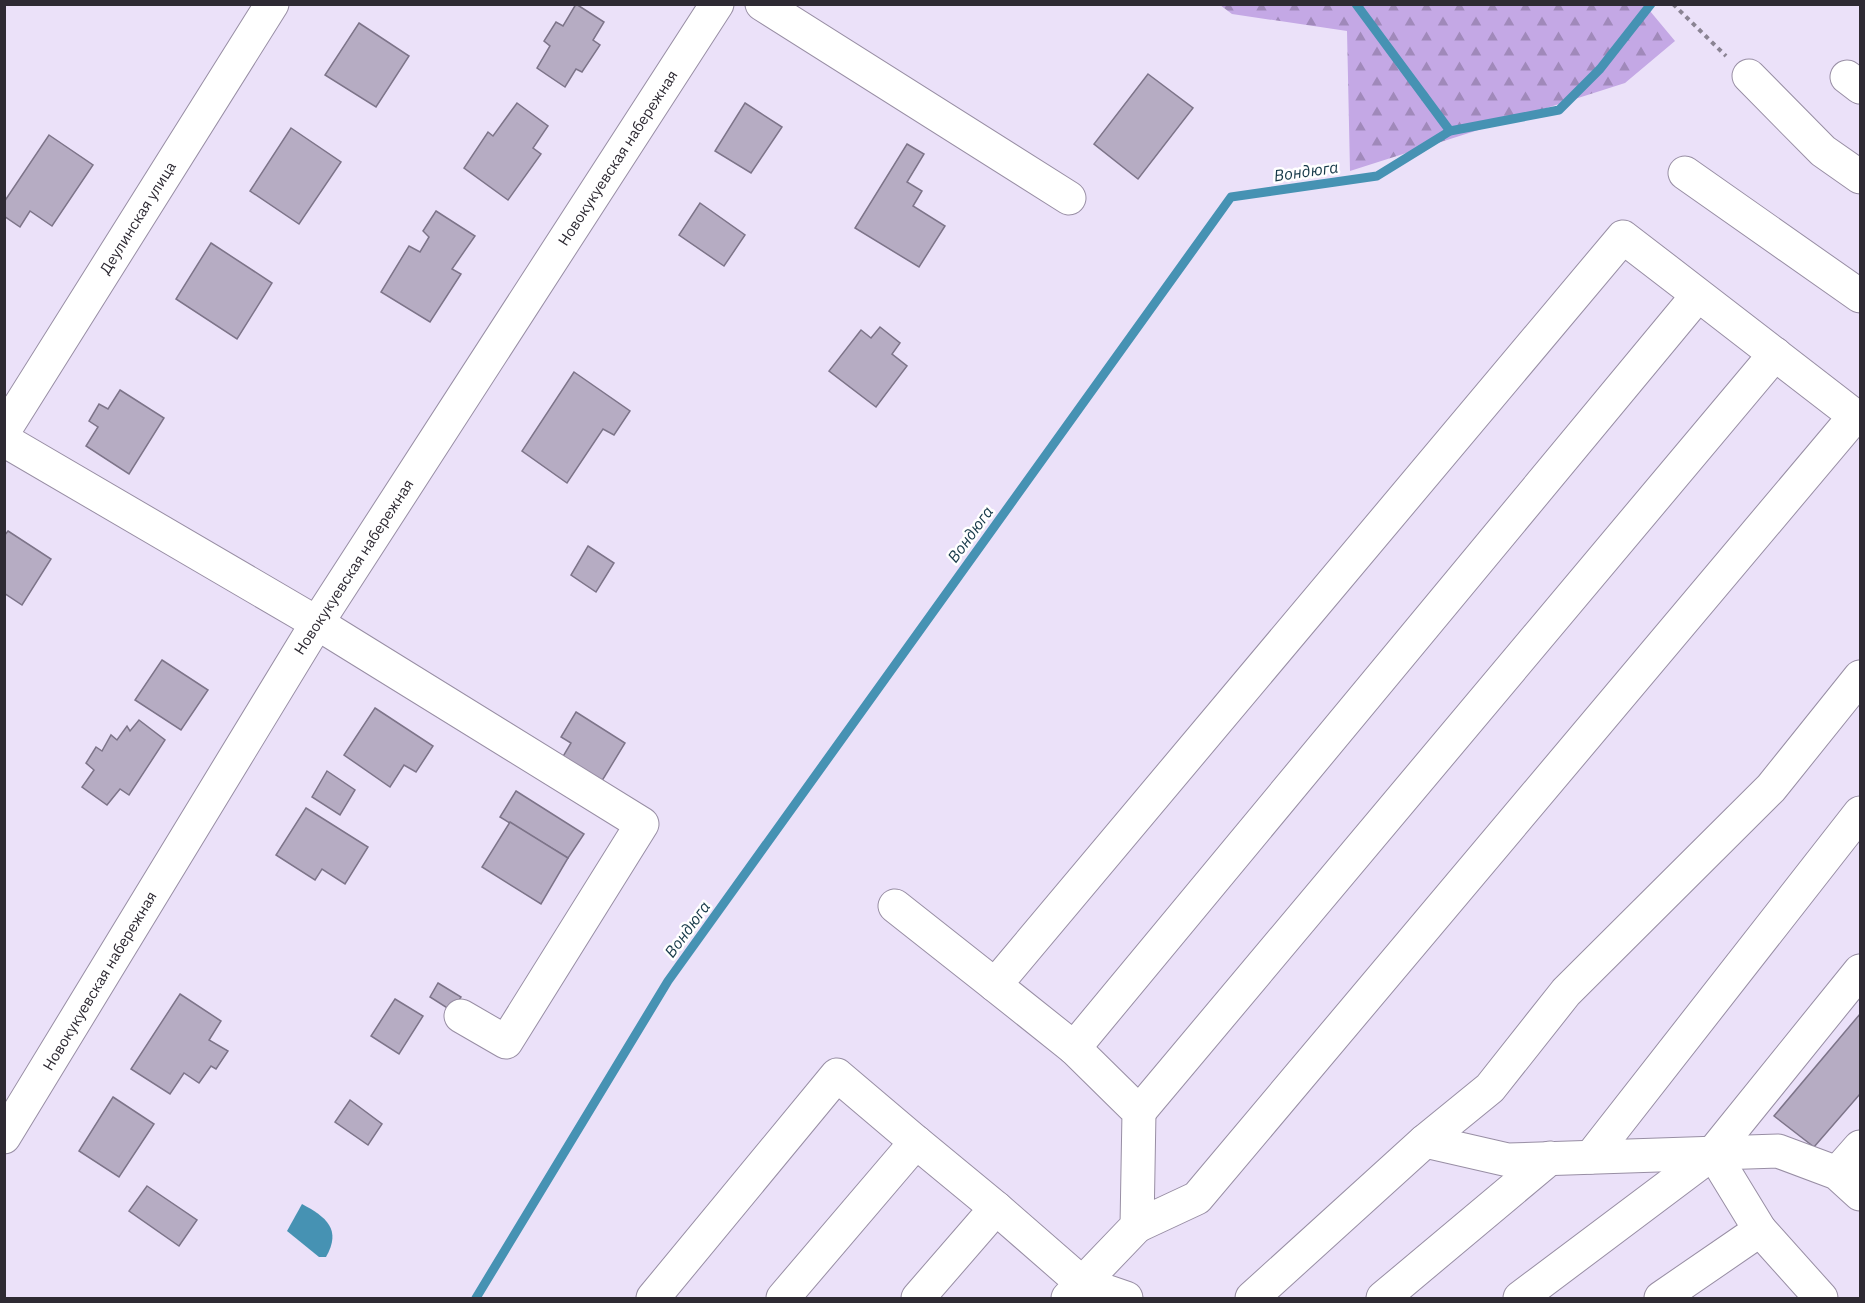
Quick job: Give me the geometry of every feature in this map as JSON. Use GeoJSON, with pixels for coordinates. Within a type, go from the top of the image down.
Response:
{"type":"FeatureCollection","features":[{"type":"Feature","properties":{"kind":"street","name":"Деулинская улица"},"geometry":{"type":"LineString","coordinates":[[4,431],[272,4]]}},
{"type":"Feature","properties":{"kind":"street","name":"Новокукуевская набережная"},"geometry":{"type":"LineString","coordinates":[[4,1137],[317,623],[717,4]]}},
{"type":"Feature","properties":{"kind":"street"},"geometry":{"type":"LineString","coordinates":[[762,4],[1069,198]]}},
{"type":"Feature","properties":{"kind":"street"},"geometry":{"type":"LineString","coordinates":[[1749,76],[1823,151],[1860,177]]}},
{"type":"Feature","properties":{"kind":"street"},"geometry":{"type":"LineString","coordinates":[[1685,173],[1860,296]]}},
{"type":"Feature","properties":{"kind":"street"},"geometry":{"type":"LineString","coordinates":[[995,985],[1623,237],[1858,418],[1197,1198],[1137,1226],[1075,1291]]}},
{"type":"Feature","properties":{"kind":"street"},"geometry":{"type":"LineString","coordinates":[[1074,1048],[1698,295]]}},
{"type":"Feature","properties":{"kind":"street"},"geometry":{"type":"LineString","coordinates":[[1137,1226],[1139,1112],[1775,354]]}},
{"type":"Feature","properties":{"kind":"street"},"geometry":{"type":"LineString","coordinates":[[4,440],[317,623],[642,824],[506,1042],[461,1016]]}},
{"type":"Feature","properties":{"kind":"street"},"geometry":{"type":"LineString","coordinates":[[1252,1299],[1425,1141],[1490,1088],[1566,992],[1771,789],[1860,678]]}},
{"type":"Feature","properties":{"kind":"street"},"geometry":{"type":"LineString","coordinates":[[1591,1157],[1860,813]]}},
{"type":"Feature","properties":{"kind":"street"},"geometry":{"type":"LineString","coordinates":[[895,906],[1074,1048],[1139,1112]]}},
{"type":"Feature","properties":{"kind":"street"},"geometry":{"type":"LineString","coordinates":[[1520,1299],[1713,1153],[1860,971]]}},
{"type":"Feature","properties":{"kind":"street"},"geometry":{"type":"LineString","coordinates":[[653,1299],[837,1075],[996,1208],[1075,1291],[1126,1299]]}},
{"type":"Feature","properties":{"kind":"street"},"geometry":{"type":"LineString","coordinates":[[1425,1141],[1508,1160],[1779,1151],[1849,1183],[1860,1147]]}},
{"type":"Feature","properties":{"kind":"street"},"geometry":{"type":"LineString","coordinates":[[783,1299],[916,1142]]}},
{"type":"Feature","properties":{"kind":"street"},"geometry":{"type":"LineString","coordinates":[[1713,1153],[1760,1230],[1821,1299]]}},
{"type":"Feature","properties":{"kind":"street"},"geometry":{"type":"LineString","coordinates":[[1383,1299],[1550,1158]]}},
{"type":"Feature","properties":{"kind":"street"},"geometry":{"type":"LineString","coordinates":[[918,1299],[996,1208]]}},
{"type":"Feature","properties":{"kind":"street"},"geometry":{"type":"LineString","coordinates":[[1661,1299],[1760,1230]]}},
{"type":"Feature","properties":{"kind":"path"},"geometry":{"type":"LineString","coordinates":[[1673,4],[1749,76]]}},
{"type":"Feature","properties":{"kind":"green space"},"geometry":{"type":"Polygon","coordinates":[[[1220,5],[1645,5],[1675,41],[1625,83],[1350,171],[1347,31],[1232,14],[1220,5]]]}},
{"type":"Feature","properties":{"kind":"water"},"geometry":{"type":"Polygon","coordinates":[[[302,1204],[324,1219],[332,1231],[331,1247],[326,1257],[319,1257],[287,1231],[302,1204]]]}},
{"type":"Feature","properties":{"kind":"building"},"geometry":{"type":"Polygon","coordinates":[[[576,4],[604,22],[593,40],[600,45],[582,72],[576,69],[565,87],[537,68],[550,46],[544,41],[556,22],[563,26],[576,4]]]}},
{"type":"Feature","properties":{"kind":"building"},"geometry":{"type":"Polygon","coordinates":[[[359,23],[409,56],[376,107],[325,75],[359,23]]]}},
{"type":"Feature","properties":{"kind":"building"},"geometry":{"type":"Polygon","coordinates":[[[1148,74],[1193,108],[1138,179],[1094,144],[1148,74]]]}},
{"type":"Feature","properties":{"kind":"building"},"geometry":{"type":"Polygon","coordinates":[[[517,103],[548,126],[533,148],[541,154],[508,200],[464,168],[488,132],[493,136],[517,103]]]}},
{"type":"Feature","properties":{"kind":"building"},"geometry":{"type":"Polygon","coordinates":[[[745,103],[782,127],[751,173],[715,151],[745,103]]]}},
{"type":"Feature","properties":{"kind":"building"},"geometry":{"type":"Polygon","coordinates":[[[291,128],[341,162],[299,224],[250,191],[291,128]]]}},
{"type":"Feature","properties":{"kind":"building"},"geometry":{"type":"Polygon","coordinates":[[[49,135],[93,165],[52,226],[30,211],[20,227],[4,216],[4,202],[49,135]]]}},
{"type":"Feature","properties":{"kind":"building"},"geometry":{"type":"Polygon","coordinates":[[[907,144],[924,154],[907,182],[922,191],[913,206],[945,226],[919,267],[855,228],[907,144]]]}},
{"type":"Feature","properties":{"kind":"building"},"geometry":{"type":"Polygon","coordinates":[[[700,203],[745,235],[724,266],[679,235],[700,203]]]}},
{"type":"Feature","properties":{"kind":"building"},"geometry":{"type":"Polygon","coordinates":[[[436,211],[475,236],[452,269],[461,274],[430,322],[381,292],[409,246],[420,252],[429,237],[423,231],[436,211]]]}},
{"type":"Feature","properties":{"kind":"building"},"geometry":{"type":"Polygon","coordinates":[[[211,243],[272,283],[237,339],[176,299],[211,243]]]}},
{"type":"Feature","properties":{"kind":"building"},"geometry":{"type":"Polygon","coordinates":[[[880,327],[900,343],[892,354],[907,366],[876,407],[829,371],[861,330],[871,338],[880,327]]]}},
{"type":"Feature","properties":{"kind":"building"},"geometry":{"type":"Polygon","coordinates":[[[574,372],[630,411],[614,435],[603,429],[567,483],[522,451],[574,372]]]}},
{"type":"Feature","properties":{"kind":"building"},"geometry":{"type":"Polygon","coordinates":[[[120,390],[164,418],[129,474],[86,446],[98,427],[89,421],[99,404],[108,409],[120,390]]]}},
{"type":"Feature","properties":{"kind":"building"},"geometry":{"type":"Polygon","coordinates":[[[8,531],[51,559],[22,605],[4,593],[4,536],[8,531]]]}},
{"type":"Feature","properties":{"kind":"building"},"geometry":{"type":"Polygon","coordinates":[[[588,546],[614,563],[596,592],[571,575],[588,546]]]}},
{"type":"Feature","properties":{"kind":"building"},"geometry":{"type":"Polygon","coordinates":[[[162,660],[208,690],[181,730],[135,700],[162,660]]]}},
{"type":"Feature","properties":{"kind":"building"},"geometry":{"type":"Polygon","coordinates":[[[375,708],[433,746],[416,772],[404,765],[390,787],[344,755],[375,708]]]}},
{"type":"Feature","properties":{"kind":"building"},"geometry":{"type":"Polygon","coordinates":[[[576,712],[625,743],[597,789],[558,765],[571,743],[561,737],[576,712]]]}},
{"type":"Feature","properties":{"kind":"building"},"geometry":{"type":"Polygon","coordinates":[[[139,720],[165,740],[129,795],[120,789],[107,805],[82,787],[94,770],[86,763],[96,747],[102,751],[111,735],[117,740],[127,726],[130,731],[139,720]]]}},
{"type":"Feature","properties":{"kind":"building"},"geometry":{"type":"Polygon","coordinates":[[[327,771],[355,790],[340,815],[312,797],[327,771]]]}},
{"type":"Feature","properties":{"kind":"building"},"geometry":{"type":"Polygon","coordinates":[[[516,791],[584,834],[568,858],[500,817],[516,791]]]}},
{"type":"Feature","properties":{"kind":"building"},"geometry":{"type":"Polygon","coordinates":[[[306,808],[368,847],[345,884],[322,869],[315,880],[276,855],[306,808]]]}},
{"type":"Feature","properties":{"kind":"building"},"geometry":{"type":"Polygon","coordinates":[[[510,822],[568,858],[541,904],[482,867],[510,822]]]}},
{"type":"Feature","properties":{"kind":"building"},"geometry":{"type":"Polygon","coordinates":[[[438,983],[461,997],[452,1011],[430,997],[438,983]]]}},
{"type":"Feature","properties":{"kind":"building"},"geometry":{"type":"Polygon","coordinates":[[[180,994],[221,1021],[209,1040],[228,1051],[216,1069],[211,1066],[199,1083],[184,1073],[170,1094],[131,1069],[180,994]]]}},
{"type":"Feature","properties":{"kind":"building"},"geometry":{"type":"Polygon","coordinates":[[[395,999],[423,1016],[399,1054],[371,1036],[395,999]]]}},
{"type":"Feature","properties":{"kind":"building"},"geometry":{"type":"Polygon","coordinates":[[[1860,1014],[1860,1094],[1814,1147],[1774,1116],[1860,1014]]]}},
{"type":"Feature","properties":{"kind":"building"},"geometry":{"type":"Polygon","coordinates":[[[113,1097],[154,1124],[119,1177],[79,1151],[113,1097]]]}},
{"type":"Feature","properties":{"kind":"building"},"geometry":{"type":"Polygon","coordinates":[[[350,1100],[382,1124],[368,1145],[335,1122],[350,1100]]]}},
{"type":"Feature","properties":{"kind":"building"},"geometry":{"type":"Polygon","coordinates":[[[147,1186],[197,1220],[179,1246],[129,1211],[147,1186]]]}},
{"type":"Feature","properties":{"kind":"waterway"},"geometry":{"type":"LineString","coordinates":[[1356,4],[1450,131]]}},
{"type":"Feature","properties":{"kind":"waterway","name":"Вондюга"},"geometry":{"type":"LineString","coordinates":[[476,1298],[668,981],[1231,197],[1377,176],[1450,131],[1559,110],[1600,69],[1651,4]]}}]}
